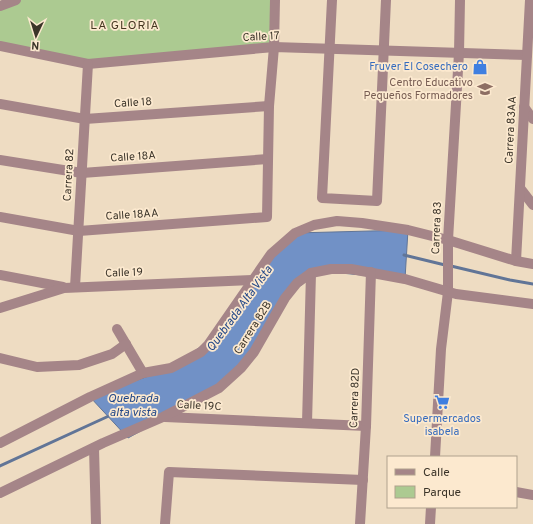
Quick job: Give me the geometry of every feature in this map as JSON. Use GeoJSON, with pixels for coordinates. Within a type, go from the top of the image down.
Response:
{"type":"FeatureCollection","features":[{"type":"Feature","properties":{"kind":"street"},"geometry":{"type":"LineString","coordinates":[[0,6],[16,0]]}},
{"type":"Feature","properties":{"kind":"street"},"geometry":{"type":"LineString","coordinates":[[268,159],[269,106],[274,47],[275,0]]}},
{"type":"Feature","properties":{"kind":"street"},"geometry":{"type":"LineString","coordinates":[[332,0],[322,198],[377,201],[386,0]]}},
{"type":"Feature","properties":{"kind":"street","name":"Carrera 83"},"geometry":{"type":"LineString","coordinates":[[435,456],[441,350],[448,292],[448,240],[459,53],[460,0]]}},
{"type":"Feature","properties":{"kind":"street","name":"Carrera 83AA"},"geometry":{"type":"LineString","coordinates":[[516,261],[527,55],[531,26],[530,0]]}},
{"type":"Feature","properties":{"kind":"street","name":"Calle 17"},"geometry":{"type":"LineString","coordinates":[[0,46],[88,64],[274,47],[527,55]]}},
{"type":"Feature","properties":{"kind":"street","name":"Carrera 82"},"geometry":{"type":"LineString","coordinates":[[75,287],[88,64]]}},
{"type":"Feature","properties":{"kind":"street","name":"Calle 18"},"geometry":{"type":"LineString","coordinates":[[0,104],[85,119],[269,106]]}},
{"type":"Feature","properties":{"kind":"street"},"geometry":{"type":"LineString","coordinates":[[524,107],[533,119]]}},
{"type":"Feature","properties":{"kind":"street","name":"Calle 18A"},"geometry":{"type":"LineString","coordinates":[[0,160],[82,173],[268,159]]}},
{"type":"Feature","properties":{"kind":"street","name":"Calle 18AA"},"geometry":{"type":"LineString","coordinates":[[0,216],[78,231],[267,216],[268,159]]}},
{"type":"Feature","properties":{"kind":"street"},"geometry":{"type":"LineString","coordinates":[[520,188],[533,205]]}},
{"type":"Feature","properties":{"kind":"street"},"geometry":{"type":"LineString","coordinates":[[0,443],[90,397],[143,373],[171,368],[201,352],[208,346],[271,254],[295,233],[314,224],[337,221],[408,230],[448,240],[516,261],[533,264]]}},
{"type":"Feature","properties":{"kind":"street"},"geometry":{"type":"LineString","coordinates":[[308,423],[311,273],[330,269],[351,269],[405,280],[448,292],[533,304]]}},
{"type":"Feature","properties":{"kind":"street","name":"Carrera 82D"},"geometry":{"type":"LineString","coordinates":[[360,524],[366,426],[371,272]]}},
{"type":"Feature","properties":{"kind":"street","name":"Carrera 82B"},"geometry":{"type":"LineString","coordinates":[[162,417],[219,388],[231,378],[254,352],[285,298],[297,283],[311,273]]}},
{"type":"Feature","properties":{"kind":"street"},"geometry":{"type":"LineString","coordinates":[[0,275],[64,288]]}},
{"type":"Feature","properties":{"kind":"street","name":"Calle 19"},"geometry":{"type":"LineString","coordinates":[[0,308],[64,288],[252,280]]}},
{"type":"Feature","properties":{"kind":"street"},"geometry":{"type":"LineString","coordinates":[[117,329],[143,373]]}},
{"type":"Feature","properties":{"kind":"street"},"geometry":{"type":"LineString","coordinates":[[0,358],[37,367],[79,364],[112,354],[126,344]]}},
{"type":"Feature","properties":{"kind":"street","name":"Calle 19C"},"geometry":{"type":"LineString","coordinates":[[0,493],[162,417],[366,426]]}},
{"type":"Feature","properties":{"kind":"street"},"geometry":{"type":"LineString","coordinates":[[94,448],[96,524]]}},
{"type":"Feature","properties":{"kind":"street"},"geometry":{"type":"LineString","coordinates":[[165,524],[169,472],[362,480]]}},
{"type":"Feature","properties":{"kind":"street"},"geometry":{"type":"LineString","coordinates":[[517,492],[533,495]]}},
{"type":"Feature","properties":{"kind":"street"},"geometry":{"type":"LineString","coordinates":[[430,524],[431,508]]}},
{"type":"Feature","properties":{"kind":"green space"},"geometry":{"type":"Polygon","coordinates":[[[16,0],[275,0],[274,47],[88,64],[0,46],[0,6],[16,0]]]}},
{"type":"Feature","properties":{"kind":"water","name":"Quebrada alta vista"},"geometry":{"type":"Polygon","coordinates":[[[408,230],[405,279],[319,271],[285,298],[241,368],[219,388],[128,438],[90,397],[171,368],[214,337],[252,280],[295,233],[408,230]]]}},
{"type":"Feature","properties":{"kind":"waterway","name":"Quebrada Alta Vista"},"geometry":{"type":"LineString","coordinates":[[404,255],[445,265]]}},
{"type":"Feature","properties":{"kind":"waterway","name":"Quebrada Alta Vista"},"geometry":{"type":"LineString","coordinates":[[451,266],[533,284]]}},
{"type":"Feature","properties":{"kind":"waterway","name":"Quebrada Alta Vista"},"geometry":{"type":"LineString","coordinates":[[0,466],[111,415]]}},
{"type":"Feature","properties":{"kind":"place","name":"Fruver El Cosechero"},"geometry":{"type":"Point","coordinates":[480,67]}},
{"type":"Feature","properties":{"kind":"place","name":"Centro Educativo Pequeños Formadores"},"geometry":{"type":"Point","coordinates":[485,89]}},
{"type":"Feature","properties":{"kind":"place","name":"Supermercados isabela"},"geometry":{"type":"Point","coordinates":[442,402]}},
{"type":"Feature","properties":{"kind":"district","name":"LA GLORIA"},"geometry":{"type":"Point","coordinates":[125,26]}}]}
